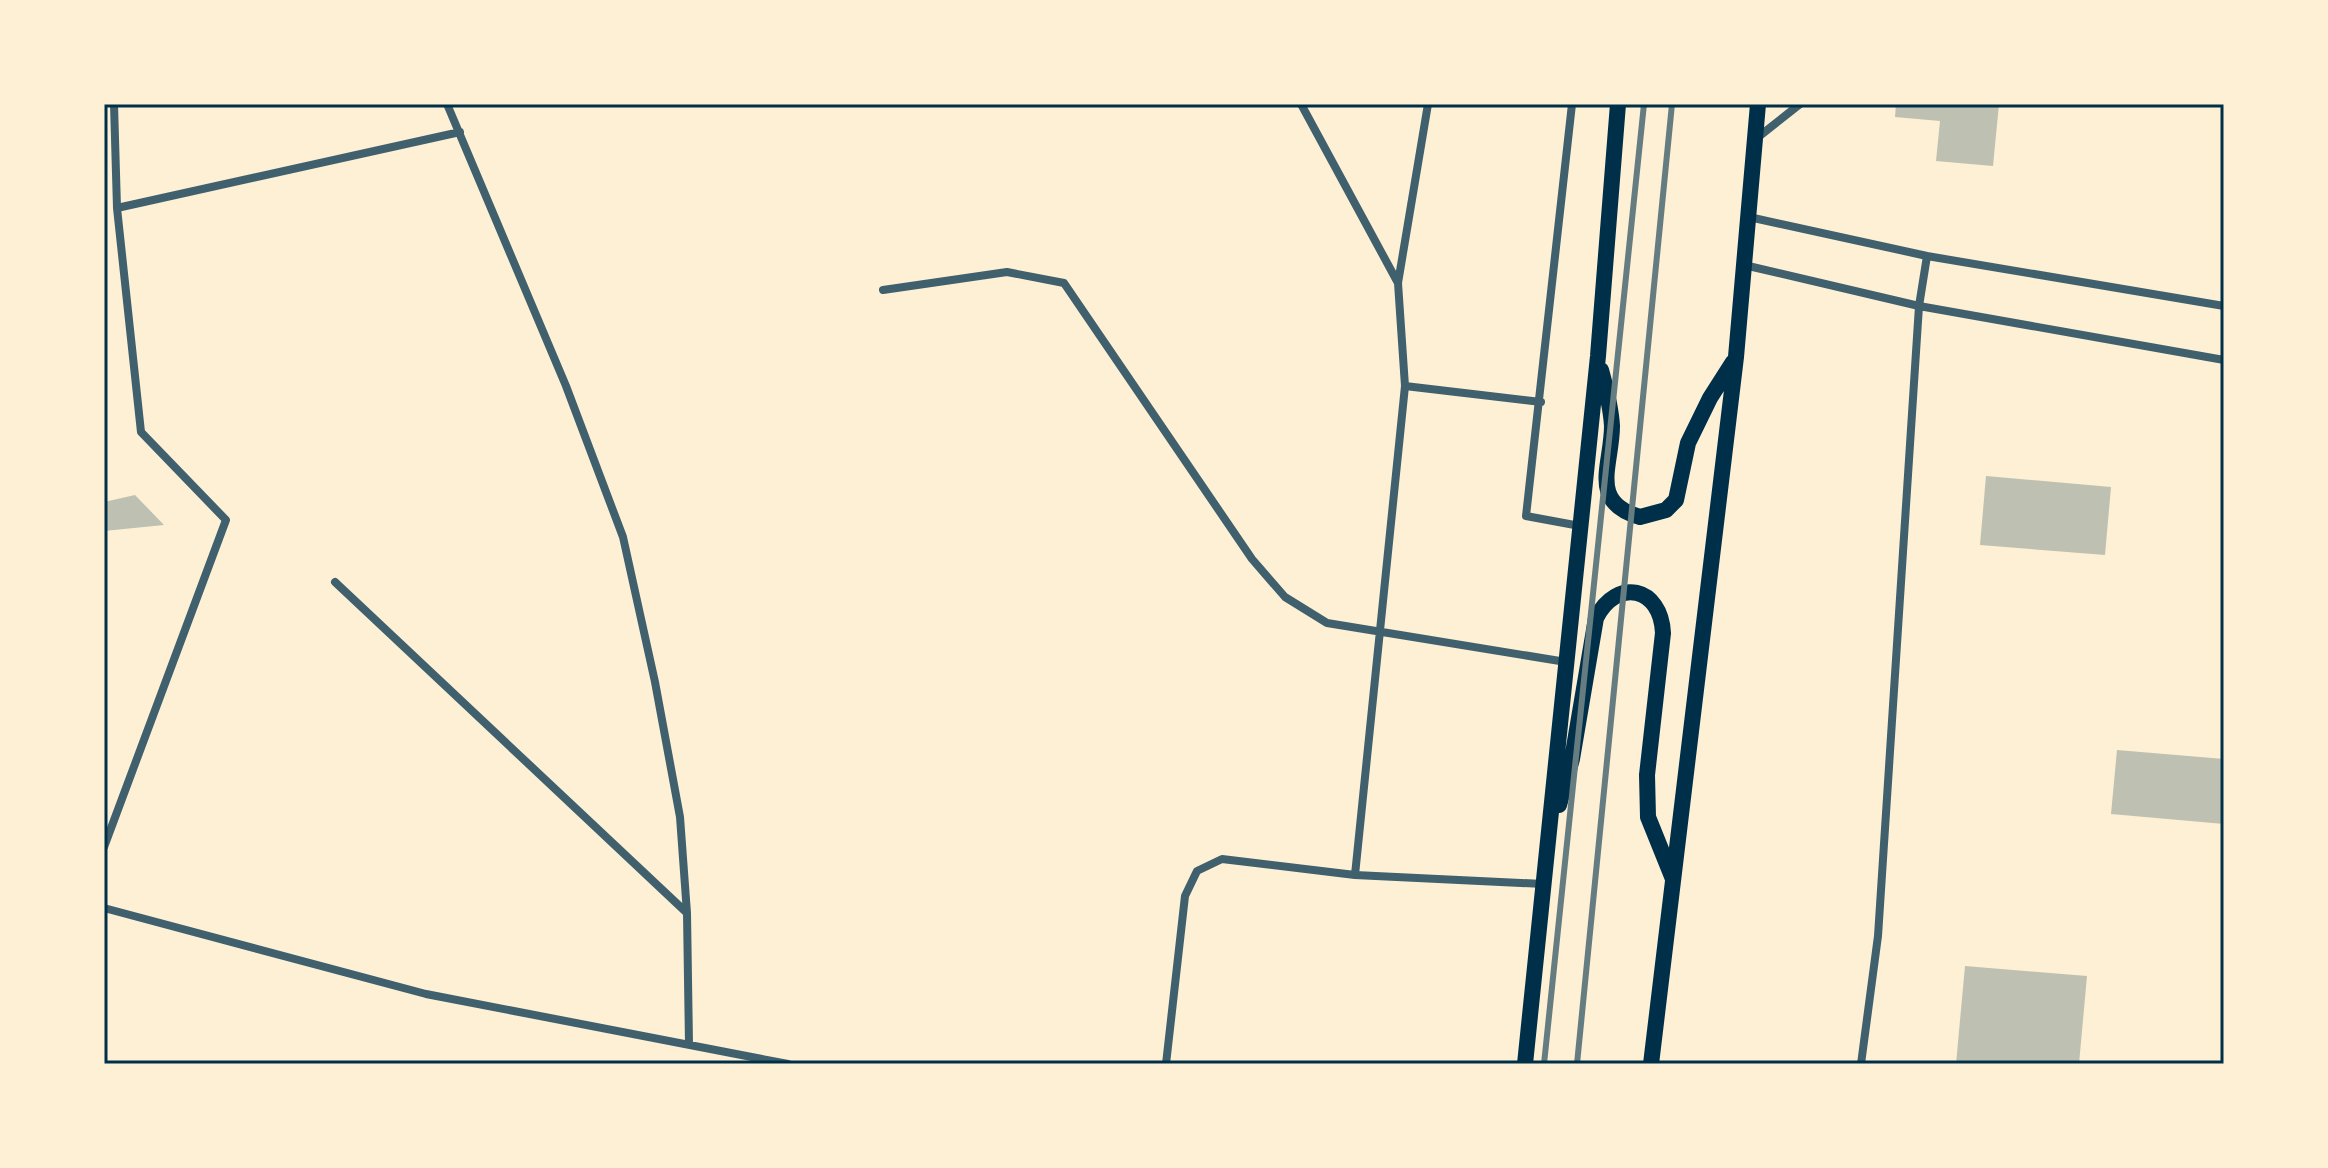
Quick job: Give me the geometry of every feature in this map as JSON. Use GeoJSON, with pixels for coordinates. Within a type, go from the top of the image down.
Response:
{"type":"FeatureCollection","features":[{"type":"Feature","properties":{"kind":"main road"},"geometry":{"type":"LineString","coordinates":[[1525,1064],[1598,356],[1618,104]]}},
{"type":"Feature","properties":{"kind":"main road"},"geometry":{"type":"LineString","coordinates":[[1651,1064],[1736,357],[1758,104]]}},
{"type":"Feature","properties":{"kind":"main road"},"geometry":{"type":"LineString","coordinates":[[1598,356],[1612,427],[1605,478],[1608,492],[1625,513],[1640,517],[1666,510],[1676,500],[1682,487],[1688,443],[1710,398],[1736,357]]}},
{"type":"Feature","properties":{"kind":"main road"},"geometry":{"type":"LineString","coordinates":[[1547,852],[1572,759],[1596,618],[1603,604],[1615,595],[1629,592],[1644,595],[1656,604],[1663,618],[1647,775],[1648,817],[1673,881]]}},
{"type":"Feature","properties":{"kind":"street"},"geometry":{"type":"LineString","coordinates":[[104,847],[226,520],[141,432],[117,208],[114,104]]}},
{"type":"Feature","properties":{"kind":"street"},"geometry":{"type":"LineString","coordinates":[[447,104],[566,386],[623,537],[655,682],[680,817],[687,913],[689,1044]]}},
{"type":"Feature","properties":{"kind":"street"},"geometry":{"type":"LineString","coordinates":[[1301,104],[1398,283]]}},
{"type":"Feature","properties":{"kind":"street"},"geometry":{"type":"LineString","coordinates":[[1355,875],[1405,386],[1398,283],[1428,104]]}},
{"type":"Feature","properties":{"kind":"street"},"geometry":{"type":"LineString","coordinates":[[1572,104],[1526,516],[1580,526]]}},
{"type":"Feature","properties":{"kind":"street"},"geometry":{"type":"LineString","coordinates":[[1755,139],[1800,104]]}},
{"type":"Feature","properties":{"kind":"street"},"geometry":{"type":"LineString","coordinates":[[117,208],[460,132]]}},
{"type":"Feature","properties":{"kind":"street"},"geometry":{"type":"LineString","coordinates":[[1749,217],[1927,256],[2224,306]]}},
{"type":"Feature","properties":{"kind":"street"},"geometry":{"type":"LineString","coordinates":[[1861,1064],[1878,936],[1919,306],[1927,256]]}},
{"type":"Feature","properties":{"kind":"street"},"geometry":{"type":"LineString","coordinates":[[1744,265],[1919,306],[2224,360]]}},
{"type":"Feature","properties":{"kind":"street"},"geometry":{"type":"LineString","coordinates":[[883,290],[1007,272],[1064,283],[1252,559],[1285,597],[1327,623],[1566,662]]}},
{"type":"Feature","properties":{"kind":"street"},"geometry":{"type":"LineString","coordinates":[[1405,386],[1541,402]]}},
{"type":"Feature","properties":{"kind":"street"},"geometry":{"type":"LineString","coordinates":[[335,582],[687,913]]}},
{"type":"Feature","properties":{"kind":"street"},"geometry":{"type":"LineString","coordinates":[[1166,1064],[1185,896],[1197,871],[1222,859],[1355,875],[1543,884]]}},
{"type":"Feature","properties":{"kind":"street"},"geometry":{"type":"LineString","coordinates":[[104,908],[426,994],[788,1064]]}},
{"type":"Feature","properties":{"kind":"building"},"geometry":{"type":"Polygon","coordinates":[[[1896,104],[1999,104],[1993,166],[1936,161],[1940,121],[1895,117],[1896,104]]]}},
{"type":"Feature","properties":{"kind":"building"},"geometry":{"type":"Polygon","coordinates":[[[1986,476],[2111,487],[2105,555],[1980,545],[1986,476]]]}},
{"type":"Feature","properties":{"kind":"building"},"geometry":{"type":"Polygon","coordinates":[[[135,495],[164,525],[104,531],[104,502],[135,495]]]}},
{"type":"Feature","properties":{"kind":"building"},"geometry":{"type":"Polygon","coordinates":[[[2117,750],[2224,759],[2224,824],[2111,814],[2117,750]]]}},
{"type":"Feature","properties":{"kind":"building"},"geometry":{"type":"Polygon","coordinates":[[[1965,966],[2087,976],[2079,1064],[1956,1064],[1965,966]]]}},
{"type":"Feature","properties":{"kind":"railway"},"geometry":{"type":"LineString","coordinates":[[1544,1064],[1644,104]]}},
{"type":"Feature","properties":{"kind":"railway"},"geometry":{"type":"LineString","coordinates":[[1577,1064],[1672,104]]}}]}
